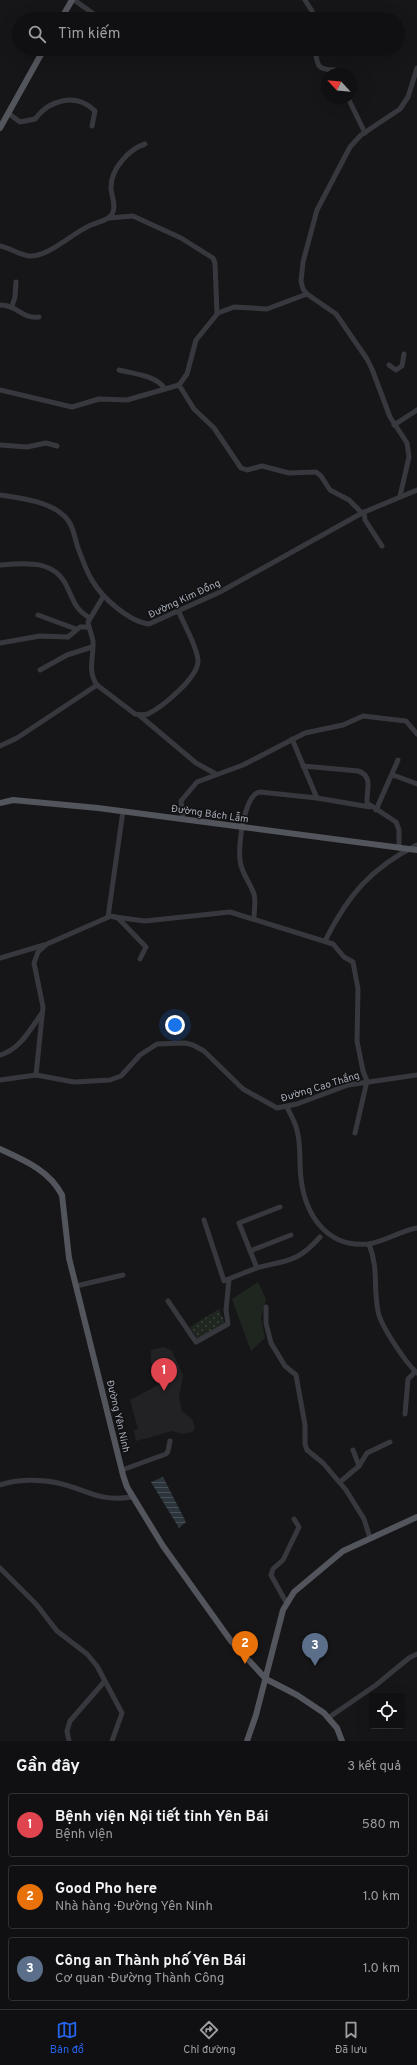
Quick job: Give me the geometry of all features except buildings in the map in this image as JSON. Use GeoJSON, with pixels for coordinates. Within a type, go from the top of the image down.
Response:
{"type":"FeatureCollection","features":[{"type":"Feature","properties":{"kind":"main road"},"geometry":{"type":"LineString","coordinates":[[66,12],[73,0]]}},
{"type":"Feature","properties":{"kind":"main road"},"geometry":{"type":"LineString","coordinates":[[0,128],[40,56]]}},
{"type":"Feature","properties":{"kind":"main road","name":"Đường Bách Lẫm"},"geometry":{"type":"LineString","coordinates":[[0,803],[13,800],[123,811],[243,828],[414,849]]}},
{"type":"Feature","properties":{"kind":"main road","name":"Đường Yên Ninh"},"geometry":{"type":"LineString","coordinates":[[0,1149],[42,1170],[58,1186],[64,1205],[68,1253],[122,1470],[127,1487],[132,1497],[176,1566],[230,1641],[266,1678],[297,1695],[328,1718],[337,1728],[342,1741]]}},
{"type":"Feature","properties":{"kind":"main road"},"geometry":{"type":"LineString","coordinates":[[247,1741],[266,1678],[279,1620],[286,1602],[294,1592],[333,1558],[370,1538],[417,1517]]}},
{"type":"Feature","properties":{"kind":"street"},"geometry":{"type":"LineString","coordinates":[[73,0],[91,12]]}},
{"type":"Feature","properties":{"kind":"street"},"geometry":{"type":"LineString","coordinates":[[305,0],[312,12]]}},
{"type":"Feature","properties":{"kind":"street"},"geometry":{"type":"LineString","coordinates":[[317,56],[321,68]]}},
{"type":"Feature","properties":{"kind":"street"},"geometry":{"type":"LineString","coordinates":[[400,496],[410,453],[407,443],[394,425],[372,369],[359,347],[332,310],[307,294],[302,287],[301,281],[303,262],[317,210],[350,147],[358,137],[400,110],[408,97],[417,68]]}},
{"type":"Feature","properties":{"kind":"street"},"geometry":{"type":"LineString","coordinates":[[8,113],[20,122],[35,119],[41,110],[63,100],[78,100],[95,111],[92,126]]}},
{"type":"Feature","properties":{"kind":"street"},"geometry":{"type":"LineString","coordinates":[[351,104],[365,133]]}},
{"type":"Feature","properties":{"kind":"street"},"geometry":{"type":"LineString","coordinates":[[109,218],[114,208],[111,188],[113,176],[130,152],[145,144]]}},
{"type":"Feature","properties":{"kind":"street"},"geometry":{"type":"LineString","coordinates":[[0,246],[12,248],[28,256],[40,254],[48,251],[79,230],[109,218],[133,216],[181,238],[213,258],[217,314]]}},
{"type":"Feature","properties":{"kind":"street"},"geometry":{"type":"LineString","coordinates":[[12,306],[15,299],[16,282]]}},
{"type":"Feature","properties":{"kind":"street"},"geometry":{"type":"LineString","coordinates":[[0,390],[69,407],[99,399],[127,400],[179,385],[187,374],[196,340],[217,314],[234,307],[258,310],[271,308],[307,294]]}},
{"type":"Feature","properties":{"kind":"street"},"geometry":{"type":"LineString","coordinates":[[0,305],[12,306],[26,317],[39,317]]}},
{"type":"Feature","properties":{"kind":"street"},"geometry":{"type":"LineString","coordinates":[[389,365],[396,370],[402,366],[404,354]]}},
{"type":"Feature","properties":{"kind":"street"},"geometry":{"type":"LineString","coordinates":[[119,370],[153,379],[162,384],[165,389]]}},
{"type":"Feature","properties":{"kind":"street"},"geometry":{"type":"LineString","coordinates":[[179,385],[194,409],[214,428],[240,468],[247,470],[262,466],[289,473],[316,472],[321,476],[330,490],[349,500],[363,513],[365,520],[382,546]]}},
{"type":"Feature","properties":{"kind":"street"},"geometry":{"type":"LineString","coordinates":[[394,425],[417,410]]}},
{"type":"Feature","properties":{"kind":"street"},"geometry":{"type":"LineString","coordinates":[[0,445],[27,447],[46,443],[56,446]]}},
{"type":"Feature","properties":{"kind":"street","name":"Đường Kim Đồng"},"geometry":{"type":"LineString","coordinates":[[0,495],[52,507],[66,518],[70,522],[84,565],[92,582],[103,597],[142,623],[153,624],[220,592],[363,513],[417,490]]}},
{"type":"Feature","properties":{"kind":"street"},"geometry":{"type":"LineString","coordinates":[[0,565],[38,564],[47,566],[65,583],[77,608],[90,618]]}},
{"type":"Feature","properties":{"kind":"street"},"geometry":{"type":"LineString","coordinates":[[103,597],[90,618],[89,627],[93,639],[91,667],[97,685],[133,713],[139,715],[196,763],[216,774]]}},
{"type":"Feature","properties":{"kind":"street"},"geometry":{"type":"LineString","coordinates":[[139,715],[148,713],[182,688],[191,678],[198,662],[179,612]]}},
{"type":"Feature","properties":{"kind":"street"},"geometry":{"type":"LineString","coordinates":[[38,615],[76,629]]}},
{"type":"Feature","properties":{"kind":"street"},"geometry":{"type":"LineString","coordinates":[[0,643],[40,636],[68,637],[76,629],[82,626],[89,627]]}},
{"type":"Feature","properties":{"kind":"street"},"geometry":{"type":"LineString","coordinates":[[40,670],[67,655],[92,647]]}},
{"type":"Feature","properties":{"kind":"street"},"geometry":{"type":"LineString","coordinates":[[0,746],[17,738],[97,685]]}},
{"type":"Feature","properties":{"kind":"street"},"geometry":{"type":"LineString","coordinates":[[183,819],[181,801],[197,782],[243,764],[304,733],[343,725],[363,716],[406,721],[417,734]]}},
{"type":"Feature","properties":{"kind":"street"},"geometry":{"type":"LineString","coordinates":[[292,739],[317,798]]}},
{"type":"Feature","properties":{"kind":"street"},"geometry":{"type":"LineString","coordinates":[[376,810],[398,760]]}},
{"type":"Feature","properties":{"kind":"street"},"geometry":{"type":"LineString","coordinates":[[303,766],[361,772],[368,779],[366,801],[370,806],[396,822],[399,830],[399,848]]}},
{"type":"Feature","properties":{"kind":"street"},"geometry":{"type":"LineString","coordinates":[[392,775],[417,784]]}},
{"type":"Feature","properties":{"kind":"street"},"geometry":{"type":"LineString","coordinates":[[254,919],[254,895],[243,874],[240,859],[243,828],[248,806],[256,793],[317,798],[370,806]]}},
{"type":"Feature","properties":{"kind":"street"},"geometry":{"type":"LineString","coordinates":[[108,917],[123,811]]}},
{"type":"Feature","properties":{"kind":"street"},"geometry":{"type":"LineString","coordinates":[[325,941],[337,916],[351,895],[393,858],[414,849],[417,845]]}},
{"type":"Feature","properties":{"kind":"street"},"geometry":{"type":"LineString","coordinates":[[0,958],[47,944],[108,917],[145,921],[230,912],[334,944],[344,957],[352,962],[358,990],[358,1041],[363,1071],[367,1081],[355,1133]]}},
{"type":"Feature","properties":{"kind":"street"},"geometry":{"type":"LineString","coordinates":[[114,917],[146,947],[140,959]]}},
{"type":"Feature","properties":{"kind":"street"},"geometry":{"type":"LineString","coordinates":[[36,1075],[43,1011],[34,963],[38,952],[47,944]]}},
{"type":"Feature","properties":{"kind":"street"},"geometry":{"type":"LineString","coordinates":[[0,1054],[8,1052],[18,1045],[43,1011]]}},
{"type":"Feature","properties":{"kind":"street","name":"Đường Cao Thắng"},"geometry":{"type":"LineString","coordinates":[[0,1080],[36,1075],[74,1082],[110,1080],[121,1076],[144,1052],[157,1044],[166,1043],[185,1043],[193,1045],[204,1051],[237,1084],[252,1095],[277,1108],[287,1107],[342,1086],[367,1081],[417,1075]]}},
{"type":"Feature","properties":{"kind":"street"},"geometry":{"type":"LineString","coordinates":[[287,1107],[299,1136],[302,1186],[307,1204],[315,1220],[323,1230],[334,1238],[347,1243],[369,1244],[417,1228]]}},
{"type":"Feature","properties":{"kind":"street"},"geometry":{"type":"LineString","coordinates":[[257,1268],[239,1223],[280,1207]]}},
{"type":"Feature","properties":{"kind":"street"},"geometry":{"type":"LineString","coordinates":[[204,1220],[224,1281],[257,1268],[280,1264],[295,1258],[309,1249],[320,1236]]}},
{"type":"Feature","properties":{"kind":"street"},"geometry":{"type":"LineString","coordinates":[[250,1251],[291,1235]]}},
{"type":"Feature","properties":{"kind":"street"},"geometry":{"type":"LineString","coordinates":[[369,1244],[375,1264],[378,1314],[416,1372],[408,1379],[405,1414]]}},
{"type":"Feature","properties":{"kind":"street"},"geometry":{"type":"LineString","coordinates":[[76,1286],[123,1275]]}},
{"type":"Feature","properties":{"kind":"street"},"geometry":{"type":"LineString","coordinates":[[168,1301],[196,1342],[228,1324],[226,1310],[229,1279]]}},
{"type":"Feature","properties":{"kind":"street"},"geometry":{"type":"LineString","coordinates":[[266,1307],[266,1323],[271,1343],[285,1366],[296,1375],[305,1424],[305,1444],[307,1450],[323,1463],[340,1482],[362,1515],[370,1538]]}},
{"type":"Feature","properties":{"kind":"street"},"geometry":{"type":"LineString","coordinates":[[122,1470],[166,1454],[170,1441]]}},
{"type":"Feature","properties":{"kind":"street"},"geometry":{"type":"LineString","coordinates":[[340,1482],[359,1466],[367,1453],[390,1442]]}},
{"type":"Feature","properties":{"kind":"street"},"geometry":{"type":"LineString","coordinates":[[353,1450],[359,1466]]}},
{"type":"Feature","properties":{"kind":"street"},"geometry":{"type":"LineString","coordinates":[[0,1486],[24,1481],[50,1482],[66,1485],[93,1496],[112,1499],[132,1497]]}},
{"type":"Feature","properties":{"kind":"street"},"geometry":{"type":"LineString","coordinates":[[286,1602],[271,1575],[274,1569],[283,1560],[299,1527],[294,1519]]}},
{"type":"Feature","properties":{"kind":"street"},"geometry":{"type":"LineString","coordinates":[[0,1568],[36,1604],[57,1632],[88,1654],[97,1666],[104,1682],[122,1713],[112,1741]]}},
{"type":"Feature","properties":{"kind":"street"},"geometry":{"type":"LineString","coordinates":[[328,1718],[376,1685],[409,1658],[417,1654]]}},
{"type":"Feature","properties":{"kind":"street"},"geometry":{"type":"LineString","coordinates":[[69,1741],[67,1731],[70,1721],[104,1682]]}},
{"type":"Feature","properties":{"kind":"shaded area"},"geometry":{"type":"Polygon","coordinates":[[[258,1282],[266,1299],[261,1317],[265,1338],[251,1351],[232,1299],[258,1282]]]}},
{"type":"Feature","properties":{"kind":"shaded area"},"geometry":{"type":"Polygon","coordinates":[[[219,1309],[225,1323],[198,1340],[190,1327],[219,1309]]]}},
{"type":"Feature","properties":{"kind":"shaded area"},"geometry":{"type":"Polygon","coordinates":[[[164,1347],[172,1351],[183,1375],[179,1397],[182,1411],[192,1419],[195,1427],[193,1432],[182,1434],[173,1431],[136,1441],[134,1430],[138,1429],[130,1400],[158,1385],[151,1361],[151,1350],[164,1347]]]}},
{"type":"Feature","properties":{"kind":"shaded area"},"geometry":{"type":"Polygon","coordinates":[[[163,1477],[186,1522],[179,1528],[151,1482],[163,1477]]]}},
{"type":"Feature","properties":{"kind":"place","name":"Bệnh viện Nội tiết tỉnh Yên Bái"},"geometry":{"type":"Point","coordinates":[164,1391]}},
{"type":"Feature","properties":{"kind":"place","name":"Good Pho here"},"geometry":{"type":"Point","coordinates":[245,1664]}},
{"type":"Feature","properties":{"kind":"place","name":"Công an Thành phố Yên Bái"},"geometry":{"type":"Point","coordinates":[315,1666]}}]}
